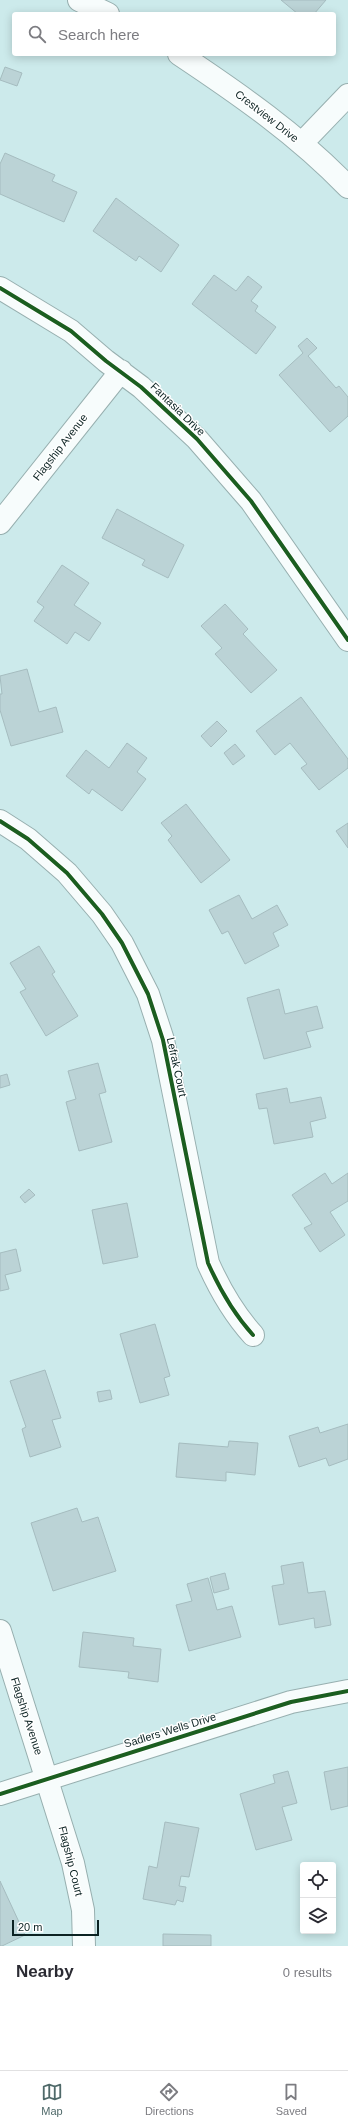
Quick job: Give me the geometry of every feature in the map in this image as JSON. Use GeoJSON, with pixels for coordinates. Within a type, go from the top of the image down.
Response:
{"type":"FeatureCollection","features":[{"type":"Feature","properties":{"kind":"street"},"geometry":{"type":"LineString","coordinates":[[79,0],[104,12]]}},
{"type":"Feature","properties":{"kind":"street","name":"Crestview Drive"},"geometry":{"type":"LineString","coordinates":[[182,56],[237,92],[302,143],[328,166],[348,187]]}},
{"type":"Feature","properties":{"kind":"street"},"geometry":{"type":"LineString","coordinates":[[302,143],[348,95]]}},
{"type":"Feature","properties":{"kind":"street","name":"Fantasia Drive"},"geometry":{"type":"LineString","coordinates":[[0,288],[71,331],[141,386],[197,439],[251,501],[348,640]]}},
{"type":"Feature","properties":{"kind":"street","name":"Flagship Avenue"},"geometry":{"type":"LineString","coordinates":[[0,524],[120,371]]}},
{"type":"Feature","properties":{"kind":"street","name":"Lefrak Court"},"geometry":{"type":"LineString","coordinates":[[0,821],[28,839],[67,873],[102,914],[122,944],[148,994],[163,1040],[208,1263],[222,1294],[239,1320],[253,1336]]}},
{"type":"Feature","properties":{"kind":"street","name":"Flagship Avenue"},"geometry":{"type":"LineString","coordinates":[[0,1631],[47,1779]]}},
{"type":"Feature","properties":{"kind":"street","name":"Sadlers Wells Drive"},"geometry":{"type":"LineString","coordinates":[[0,1794],[292,1702],[348,1691]]}},
{"type":"Feature","properties":{"kind":"street","name":"Flagship Court"},"geometry":{"type":"LineString","coordinates":[[47,1779],[73,1863],[83,1910],[84,1946]]}},
{"type":"Feature","properties":{"kind":"building"},"geometry":{"type":"Polygon","coordinates":[[[281,0],[326,0],[316,12],[296,12],[281,0]]]}},
{"type":"Feature","properties":{"kind":"building"},"geometry":{"type":"Polygon","coordinates":[[[5,67],[22,73],[17,86],[0,80],[5,67]]]}},
{"type":"Feature","properties":{"kind":"building"},"geometry":{"type":"Polygon","coordinates":[[[5,153],[55,175],[52,181],[77,192],[64,222],[0,194],[0,164],[5,153]]]}},
{"type":"Feature","properties":{"kind":"building"},"geometry":{"type":"Polygon","coordinates":[[[116,198],[179,245],[161,272],[139,256],[136,261],[93,231],[116,198]]]}},
{"type":"Feature","properties":{"kind":"building"},"geometry":{"type":"Polygon","coordinates":[[[214,275],[236,291],[248,276],[262,287],[251,301],[258,306],[255,311],[276,327],[256,354],[192,304],[214,275]]]}},
{"type":"Feature","properties":{"kind":"building"},"geometry":{"type":"Polygon","coordinates":[[[307,338],[317,348],[308,356],[336,388],[339,386],[348,397],[348,416],[330,432],[279,375],[303,353],[298,346],[307,338]]]}},
{"type":"Feature","properties":{"kind":"building"},"geometry":{"type":"Polygon","coordinates":[[[117,509],[184,545],[168,578],[142,565],[145,560],[102,538],[117,509]]]}},
{"type":"Feature","properties":{"kind":"building"},"geometry":{"type":"Polygon","coordinates":[[[62,565],[89,583],[74,605],[101,623],[89,641],[75,632],[67,644],[34,621],[44,607],[37,602],[62,565]]]}},
{"type":"Feature","properties":{"kind":"building"},"geometry":{"type":"Polygon","coordinates":[[[225,604],[248,629],[243,634],[277,670],[251,693],[215,654],[222,648],[201,626],[225,604]]]}},
{"type":"Feature","properties":{"kind":"building"},"geometry":{"type":"Polygon","coordinates":[[[27,669],[39,712],[56,707],[63,732],[11,746],[0,710],[0,694],[2,694],[0,676],[27,669]]]}},
{"type":"Feature","properties":{"kind":"building"},"geometry":{"type":"Polygon","coordinates":[[[301,697],[348,759],[348,768],[319,790],[301,768],[307,764],[290,743],[275,755],[256,731],[301,697]]]}},
{"type":"Feature","properties":{"kind":"building"},"geometry":{"type":"Polygon","coordinates":[[[217,721],[227,731],[211,747],[201,736],[217,721]]]}},
{"type":"Feature","properties":{"kind":"building"},"geometry":{"type":"Polygon","coordinates":[[[127,743],[147,758],[137,772],[146,779],[122,811],[92,789],[89,794],[66,776],[86,750],[109,768],[127,743]]]}},
{"type":"Feature","properties":{"kind":"building"},"geometry":{"type":"Polygon","coordinates":[[[235,744],[245,756],[233,765],[224,753],[235,744]]]}},
{"type":"Feature","properties":{"kind":"building"},"geometry":{"type":"Polygon","coordinates":[[[186,804],[230,860],[201,883],[168,840],[172,836],[161,823],[186,804]]]}},
{"type":"Feature","properties":{"kind":"building"},"geometry":{"type":"Polygon","coordinates":[[[348,823],[348,848],[336,831],[348,823]]]}},
{"type":"Feature","properties":{"kind":"building"},"geometry":{"type":"Polygon","coordinates":[[[239,895],[252,919],[277,905],[288,925],[273,933],[279,946],[245,964],[228,931],[222,934],[209,910],[239,895]]]}},
{"type":"Feature","properties":{"kind":"building"},"geometry":{"type":"Polygon","coordinates":[[[39,946],[55,972],[52,974],[78,1016],[46,1036],[20,992],[26,989],[10,963],[39,946]]]}},
{"type":"Feature","properties":{"kind":"building"},"geometry":{"type":"Polygon","coordinates":[[[279,989],[285,1014],[317,1006],[323,1028],[306,1032],[311,1047],[264,1059],[247,998],[279,989]]]}},
{"type":"Feature","properties":{"kind":"building"},"geometry":{"type":"Polygon","coordinates":[[[98,1063],[106,1092],[99,1094],[112,1142],[79,1151],[66,1102],[76,1099],[68,1071],[98,1063]]]}},
{"type":"Feature","properties":{"kind":"building"},"geometry":{"type":"Polygon","coordinates":[[[7,1074],[10,1085],[0,1088],[0,1076],[7,1074]]]}},
{"type":"Feature","properties":{"kind":"building"},"geometry":{"type":"Polygon","coordinates":[[[287,1088],[290,1103],[321,1097],[326,1118],[310,1122],[313,1137],[274,1144],[267,1108],[259,1109],[256,1094],[287,1088]]]}},
{"type":"Feature","properties":{"kind":"building"},"geometry":{"type":"Polygon","coordinates":[[[325,1173],[332,1184],[348,1173],[348,1201],[330,1212],[345,1235],[320,1252],[304,1228],[312,1224],[292,1195],[325,1173]]]}},
{"type":"Feature","properties":{"kind":"building"},"geometry":{"type":"Polygon","coordinates":[[[29,1189],[35,1195],[25,1203],[20,1197],[29,1189]]]}},
{"type":"Feature","properties":{"kind":"building"},"geometry":{"type":"Polygon","coordinates":[[[127,1203],[138,1257],[103,1264],[92,1210],[127,1203]]]}},
{"type":"Feature","properties":{"kind":"building"},"geometry":{"type":"Polygon","coordinates":[[[16,1249],[21,1271],[5,1275],[9,1289],[0,1291],[0,1253],[16,1249]]]}},
{"type":"Feature","properties":{"kind":"building"},"geometry":{"type":"Polygon","coordinates":[[[155,1324],[170,1376],[164,1378],[169,1395],[140,1403],[120,1334],[155,1324]]]}},
{"type":"Feature","properties":{"kind":"building"},"geometry":{"type":"Polygon","coordinates":[[[45,1370],[61,1418],[52,1420],[61,1447],[30,1457],[22,1429],[26,1427],[10,1381],[45,1370]]]}},
{"type":"Feature","properties":{"kind":"building"},"geometry":{"type":"Polygon","coordinates":[[[110,1390],[112,1399],[99,1402],[97,1392],[110,1390]]]}},
{"type":"Feature","properties":{"kind":"building"},"geometry":{"type":"Polygon","coordinates":[[[348,1424],[348,1459],[329,1466],[326,1458],[299,1467],[289,1436],[318,1427],[320,1433],[348,1424]]]}},
{"type":"Feature","properties":{"kind":"building"},"geometry":{"type":"Polygon","coordinates":[[[229,1441],[258,1443],[255,1475],[226,1472],[226,1481],[176,1477],[179,1443],[228,1447],[229,1441]]]}},
{"type":"Feature","properties":{"kind":"building"},"geometry":{"type":"Polygon","coordinates":[[[77,1508],[82,1522],[98,1517],[116,1571],[53,1591],[31,1523],[77,1508]]]}},
{"type":"Feature","properties":{"kind":"building"},"geometry":{"type":"Polygon","coordinates":[[[303,1562],[308,1593],[325,1591],[331,1625],[315,1628],[314,1618],[279,1625],[272,1586],[284,1584],[281,1566],[303,1562]]]}},
{"type":"Feature","properties":{"kind":"building"},"geometry":{"type":"Polygon","coordinates":[[[225,1573],[229,1589],[214,1593],[210,1577],[225,1573]]]}},
{"type":"Feature","properties":{"kind":"building"},"geometry":{"type":"Polygon","coordinates":[[[208,1578],[217,1610],[232,1606],[241,1637],[189,1651],[176,1605],[192,1601],[187,1584],[208,1578]]]}},
{"type":"Feature","properties":{"kind":"building"},"geometry":{"type":"Polygon","coordinates":[[[83,1632],[134,1638],[133,1646],[161,1649],[158,1682],[128,1678],[129,1672],[79,1667],[83,1632]]]}},
{"type":"Feature","properties":{"kind":"building"},"geometry":{"type":"Polygon","coordinates":[[[348,1767],[348,1806],[331,1810],[324,1772],[348,1767]]]}},
{"type":"Feature","properties":{"kind":"building"},"geometry":{"type":"Polygon","coordinates":[[[288,1771],[297,1803],[282,1807],[292,1840],[256,1850],[240,1794],[275,1783],[273,1775],[288,1771]]]}},
{"type":"Feature","properties":{"kind":"building"},"geometry":{"type":"Polygon","coordinates":[[[165,1822],[199,1828],[189,1877],[181,1876],[179,1886],[186,1887],[183,1902],[177,1900],[175,1905],[143,1899],[149,1866],[157,1868],[165,1822]]]}},
{"type":"Feature","properties":{"kind":"building"},"geometry":{"type":"Polygon","coordinates":[[[0,1881],[25,1935],[2,1946],[0,1946],[0,1881]]]}},
{"type":"Feature","properties":{"kind":"building"},"geometry":{"type":"Polygon","coordinates":[[[163,1934],[211,1935],[211,1946],[163,1946],[163,1934]]]}},
{"type":"Feature","properties":{"kind":"cycle path"},"geometry":{"type":"LineString","coordinates":[[0,288],[71,331],[106,361],[141,387],[197,439],[251,501],[348,640]]}},
{"type":"Feature","properties":{"kind":"cycle path"},"geometry":{"type":"LineString","coordinates":[[0,821],[28,839],[67,873],[102,914],[122,943],[148,994],[163,1040],[208,1263],[217,1283],[228,1301],[239,1318],[253,1335]]}},
{"type":"Feature","properties":{"kind":"cycle path"},"geometry":{"type":"LineString","coordinates":[[0,1794],[291,1702],[348,1691]]}}]}
